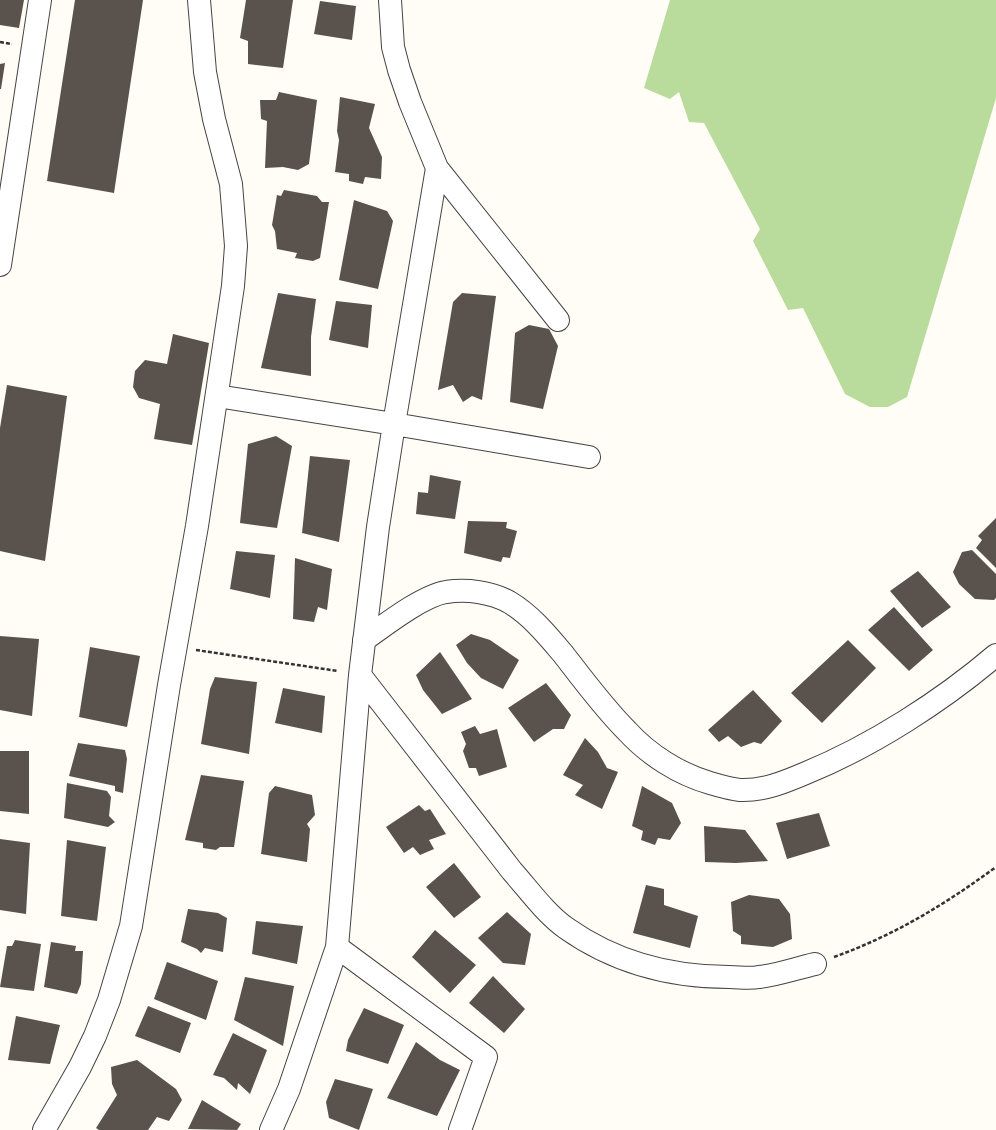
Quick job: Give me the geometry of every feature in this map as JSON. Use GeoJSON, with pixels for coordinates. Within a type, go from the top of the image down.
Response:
{"type":"FeatureCollection","features":[{"type":"Feature","properties":{"kind":"street"},"geometry":{"type":"LineString","coordinates":[[0,265],[40,0]]}},
{"type":"Feature","properties":{"kind":"street"},"geometry":{"type":"LineString","coordinates":[[44,1130],[80,1067],[95,1036],[109,1000],[131,926],[175,646],[217,396],[233,286],[236,246],[235,215],[231,184],[214,120],[205,72],[199,0]]}},
{"type":"Feature","properties":{"kind":"street"},"geometry":{"type":"LineString","coordinates":[[390,0],[393,47],[399,70],[410,102],[437,168],[558,320]]}},
{"type":"Feature","properties":{"kind":"street"},"geometry":{"type":"LineString","coordinates":[[271,1130],[289,1089],[337,946],[364,640],[394,424],[437,168]]}},
{"type":"Feature","properties":{"kind":"street"},"geometry":{"type":"LineString","coordinates":[[217,396],[589,457]]}},
{"type":"Feature","properties":{"kind":"street"},"geometry":{"type":"LineString","coordinates":[[364,640],[412,607],[445,592],[463,591],[486,594],[510,603],[546,633],[627,731],[650,753],[681,772],[702,781],[739,790],[781,784],[834,761],[889,731],[975,672],[996,655]]}},
{"type":"Feature","properties":{"kind":"street"},"geometry":{"type":"LineString","coordinates":[[360,675],[512,871],[539,902],[565,927],[596,946],[635,964],[664,972],[717,977],[759,977],[815,964]]}},
{"type":"Feature","properties":{"kind":"street"},"geometry":{"type":"LineString","coordinates":[[337,946],[486,1057],[460,1130]]}},
{"type":"Feature","properties":{"kind":"path"},"geometry":{"type":"LineString","coordinates":[[175,646],[360,675]]}},
{"type":"Feature","properties":{"kind":"path"},"geometry":{"type":"LineString","coordinates":[[815,964],[856,949],[901,929],[957,895],[996,867]]}},
{"type":"Feature","properties":{"kind":"green space"},"geometry":{"type":"Polygon","coordinates":[[[670,0],[996,0],[996,98],[907,397],[888,407],[870,407],[845,394],[803,308],[788,310],[753,241],[760,229],[704,123],[689,122],[679,92],[670,99],[644,88],[670,0]]]}},
{"type":"Feature","properties":{"kind":"building"},"geometry":{"type":"Polygon","coordinates":[[[0,0],[24,0],[19,28],[0,25],[0,0]]]}},
{"type":"Feature","properties":{"kind":"building"},"geometry":{"type":"Polygon","coordinates":[[[75,0],[143,0],[114,193],[47,181],[75,0]]]}},
{"type":"Feature","properties":{"kind":"building"},"geometry":{"type":"Polygon","coordinates":[[[246,0],[293,0],[283,68],[248,64],[248,41],[240,38],[246,0]]]}},
{"type":"Feature","properties":{"kind":"building"},"geometry":{"type":"Polygon","coordinates":[[[320,1],[356,6],[352,40],[314,34],[320,1]]]}},
{"type":"Feature","properties":{"kind":"building"},"geometry":{"type":"Polygon","coordinates":[[[5,63],[1,89],[0,89],[0,64],[5,63]]]}},
{"type":"Feature","properties":{"kind":"building"},"geometry":{"type":"Polygon","coordinates":[[[279,92],[317,100],[309,164],[298,170],[283,167],[265,168],[267,121],[261,119],[260,100],[276,100],[279,92]]]}},
{"type":"Feature","properties":{"kind":"building"},"geometry":{"type":"Polygon","coordinates":[[[340,97],[375,104],[369,128],[382,157],[381,179],[365,177],[363,184],[349,181],[349,174],[335,172],[339,140],[337,131],[340,97]]]}},
{"type":"Feature","properties":{"kind":"building"},"geometry":{"type":"Polygon","coordinates":[[[284,190],[317,196],[322,202],[329,202],[320,258],[313,261],[295,258],[297,253],[277,249],[275,231],[272,225],[277,195],[281,196],[284,190]]]}},
{"type":"Feature","properties":{"kind":"building"},"geometry":{"type":"Polygon","coordinates":[[[354,200],[387,211],[393,221],[378,289],[339,280],[354,200]]]}},
{"type":"Feature","properties":{"kind":"building"},"geometry":{"type":"Polygon","coordinates":[[[278,293],[316,299],[311,337],[311,376],[261,368],[278,293]]]}},
{"type":"Feature","properties":{"kind":"building"},"geometry":{"type":"Polygon","coordinates":[[[462,293],[496,296],[482,400],[472,396],[463,402],[453,385],[438,390],[453,302],[462,293]]]}},
{"type":"Feature","properties":{"kind":"building"},"geometry":{"type":"Polygon","coordinates":[[[336,301],[372,305],[368,348],[329,340],[336,301]]]}},
{"type":"Feature","properties":{"kind":"building"},"geometry":{"type":"Polygon","coordinates":[[[529,325],[549,329],[558,346],[543,409],[510,402],[515,333],[529,325]]]}},
{"type":"Feature","properties":{"kind":"building"},"geometry":{"type":"Polygon","coordinates":[[[173,334],[209,343],[192,445],[154,439],[160,404],[139,398],[133,387],[135,371],[145,360],[167,364],[173,334]]]}},
{"type":"Feature","properties":{"kind":"building"},"geometry":{"type":"Polygon","coordinates":[[[7,385],[67,396],[45,561],[0,551],[0,428],[7,385]]]}},
{"type":"Feature","properties":{"kind":"building"},"geometry":{"type":"Polygon","coordinates":[[[276,436],[292,446],[277,528],[240,523],[248,444],[276,436]]]}},
{"type":"Feature","properties":{"kind":"building"},"geometry":{"type":"Polygon","coordinates":[[[310,456],[350,460],[339,542],[302,533],[310,456]]]}},
{"type":"Feature","properties":{"kind":"building"},"geometry":{"type":"Polygon","coordinates":[[[430,475],[461,481],[455,519],[416,514],[418,492],[428,493],[430,475]]]}},
{"type":"Feature","properties":{"kind":"building"},"geometry":{"type":"Polygon","coordinates":[[[996,518],[996,568],[976,548],[982,540],[978,536],[996,518]]]}},
{"type":"Feature","properties":{"kind":"building"},"geometry":{"type":"Polygon","coordinates":[[[468,521],[507,522],[506,528],[517,531],[510,558],[503,557],[501,562],[464,553],[468,521]]]}},
{"type":"Feature","properties":{"kind":"building"},"geometry":{"type":"Polygon","coordinates":[[[972,550],[996,574],[996,598],[994,600],[975,599],[959,584],[953,572],[962,552],[972,550]]]}},
{"type":"Feature","properties":{"kind":"building"},"geometry":{"type":"Polygon","coordinates":[[[236,551],[275,555],[270,598],[230,589],[236,551]]]}},
{"type":"Feature","properties":{"kind":"building"},"geometry":{"type":"Polygon","coordinates":[[[295,558],[332,569],[327,610],[318,607],[314,622],[293,619],[295,558]]]}},
{"type":"Feature","properties":{"kind":"building"},"geometry":{"type":"Polygon","coordinates":[[[918,571],[951,607],[922,628],[890,591],[918,571]]]}},
{"type":"Feature","properties":{"kind":"building"},"geometry":{"type":"Polygon","coordinates":[[[894,607],[933,650],[909,671],[868,630],[894,607]]]}},
{"type":"Feature","properties":{"kind":"building"},"geometry":{"type":"Polygon","coordinates":[[[471,634],[490,640],[519,660],[503,689],[481,678],[467,663],[456,645],[471,634]]]}},
{"type":"Feature","properties":{"kind":"building"},"geometry":{"type":"Polygon","coordinates":[[[0,636],[39,639],[32,716],[0,710],[0,636]]]}},
{"type":"Feature","properties":{"kind":"building"},"geometry":{"type":"Polygon","coordinates":[[[848,640],[876,668],[822,723],[791,693],[848,640]]]}},
{"type":"Feature","properties":{"kind":"building"},"geometry":{"type":"Polygon","coordinates":[[[90,647],[140,656],[127,727],[79,717],[90,647]]]}},
{"type":"Feature","properties":{"kind":"building"},"geometry":{"type":"Polygon","coordinates":[[[440,652],[472,699],[442,714],[423,690],[416,675],[440,652]]]}},
{"type":"Feature","properties":{"kind":"building"},"geometry":{"type":"Polygon","coordinates":[[[215,677],[257,682],[249,754],[201,744],[210,689],[215,677]]]}},
{"type":"Feature","properties":{"kind":"building"},"geometry":{"type":"Polygon","coordinates":[[[546,683],[571,715],[564,729],[553,729],[534,742],[508,708],[546,683]]]}},
{"type":"Feature","properties":{"kind":"building"},"geometry":{"type":"Polygon","coordinates":[[[283,688],[325,696],[322,733],[275,723],[283,688]]]}},
{"type":"Feature","properties":{"kind":"building"},"geometry":{"type":"Polygon","coordinates":[[[753,690],[782,721],[761,744],[754,742],[741,747],[728,736],[719,742],[708,730],[753,690]]]}},
{"type":"Feature","properties":{"kind":"building"},"geometry":{"type":"Polygon","coordinates":[[[475,726],[480,734],[497,729],[507,767],[479,776],[476,768],[469,768],[463,751],[466,744],[461,732],[475,726]]]}},
{"type":"Feature","properties":{"kind":"building"},"geometry":{"type":"Polygon","coordinates":[[[585,738],[598,752],[607,768],[618,772],[602,809],[575,795],[583,785],[563,775],[585,738]]]}},
{"type":"Feature","properties":{"kind":"building"},"geometry":{"type":"Polygon","coordinates":[[[78,743],[125,750],[127,759],[123,793],[115,791],[115,786],[69,776],[78,743]]]}},
{"type":"Feature","properties":{"kind":"building"},"geometry":{"type":"Polygon","coordinates":[[[0,751],[29,751],[29,814],[0,811],[0,751]]]}},
{"type":"Feature","properties":{"kind":"building"},"geometry":{"type":"Polygon","coordinates":[[[201,775],[244,781],[234,847],[220,847],[216,850],[203,848],[203,843],[185,840],[201,775]]]}},
{"type":"Feature","properties":{"kind":"building"},"geometry":{"type":"Polygon","coordinates":[[[67,783],[107,791],[111,797],[109,816],[115,822],[108,827],[64,818],[67,783]]]}},
{"type":"Feature","properties":{"kind":"building"},"geometry":{"type":"Polygon","coordinates":[[[275,786],[312,795],[315,815],[307,824],[310,829],[307,862],[261,854],[269,793],[275,786]]]}},
{"type":"Feature","properties":{"kind":"building"},"geometry":{"type":"Polygon","coordinates":[[[642,786],[672,803],[681,823],[670,840],[658,838],[655,845],[641,840],[643,831],[632,826],[642,786]]]}},
{"type":"Feature","properties":{"kind":"building"},"geometry":{"type":"Polygon","coordinates":[[[419,805],[425,811],[430,809],[446,834],[429,840],[434,849],[420,855],[413,847],[404,853],[386,827],[419,805]]]}},
{"type":"Feature","properties":{"kind":"building"},"geometry":{"type":"Polygon","coordinates":[[[819,813],[830,846],[787,859],[776,823],[819,813]]]}},
{"type":"Feature","properties":{"kind":"building"},"geometry":{"type":"Polygon","coordinates":[[[704,826],[745,830],[768,861],[736,863],[705,862],[704,826]]]}},
{"type":"Feature","properties":{"kind":"building"},"geometry":{"type":"Polygon","coordinates":[[[0,839],[30,843],[26,914],[0,910],[0,839]]]}},
{"type":"Feature","properties":{"kind":"building"},"geometry":{"type":"Polygon","coordinates":[[[67,840],[106,847],[97,921],[61,916],[67,840]]]}},
{"type":"Feature","properties":{"kind":"building"},"geometry":{"type":"Polygon","coordinates":[[[454,863],[481,897],[454,918],[426,887],[454,863]]]}},
{"type":"Feature","properties":{"kind":"building"},"geometry":{"type":"Polygon","coordinates":[[[646,885],[664,889],[664,905],[698,916],[690,948],[633,933],[646,885]]]}},
{"type":"Feature","properties":{"kind":"building"},"geometry":{"type":"Polygon","coordinates":[[[749,895],[779,899],[790,914],[792,939],[773,947],[741,944],[741,936],[733,931],[731,902],[749,895]]]}},
{"type":"Feature","properties":{"kind":"building"},"geometry":{"type":"Polygon","coordinates":[[[188,909],[218,913],[227,918],[223,952],[205,948],[201,953],[197,949],[181,942],[188,909]]]}},
{"type":"Feature","properties":{"kind":"building"},"geometry":{"type":"Polygon","coordinates":[[[507,912],[531,934],[525,965],[503,963],[478,938],[507,912]]]}},
{"type":"Feature","properties":{"kind":"building"},"geometry":{"type":"Polygon","coordinates":[[[256,921],[303,926],[297,964],[252,954],[256,921]]]}},
{"type":"Feature","properties":{"kind":"building"},"geometry":{"type":"Polygon","coordinates":[[[435,930],[476,965],[450,993],[412,957],[435,930]]]}},
{"type":"Feature","properties":{"kind":"building"},"geometry":{"type":"Polygon","coordinates":[[[15,940],[41,944],[34,991],[0,987],[7,946],[12,946],[15,940]]]}},
{"type":"Feature","properties":{"kind":"building"},"geometry":{"type":"Polygon","coordinates":[[[51,942],[76,946],[75,951],[83,951],[81,984],[77,994],[44,987],[51,942]]]}},
{"type":"Feature","properties":{"kind":"building"},"geometry":{"type":"Polygon","coordinates":[[[167,962],[218,981],[206,1020],[154,999],[167,962]]]}},
{"type":"Feature","properties":{"kind":"building"},"geometry":{"type":"Polygon","coordinates":[[[493,976],[525,1009],[504,1033],[469,1003],[493,976]]]}},
{"type":"Feature","properties":{"kind":"building"},"geometry":{"type":"Polygon","coordinates":[[[245,977],[294,986],[283,1046],[234,1020],[245,977]]]}},
{"type":"Feature","properties":{"kind":"building"},"geometry":{"type":"Polygon","coordinates":[[[148,1006],[191,1023],[180,1053],[135,1036],[148,1006]]]}},
{"type":"Feature","properties":{"kind":"building"},"geometry":{"type":"Polygon","coordinates":[[[364,1008],[404,1025],[388,1064],[346,1051],[348,1040],[364,1008]]]}},
{"type":"Feature","properties":{"kind":"building"},"geometry":{"type":"Polygon","coordinates":[[[16,1016],[60,1025],[50,1064],[8,1060],[16,1016]]]}},
{"type":"Feature","properties":{"kind":"building"},"geometry":{"type":"Polygon","coordinates":[[[233,1033],[267,1050],[250,1094],[238,1083],[237,1090],[224,1078],[213,1075],[233,1033]]]}},
{"type":"Feature","properties":{"kind":"building"},"geometry":{"type":"Polygon","coordinates":[[[416,1042],[440,1060],[460,1070],[437,1116],[387,1098],[416,1042]]]}},
{"type":"Feature","properties":{"kind":"building"},"geometry":{"type":"Polygon","coordinates":[[[137,1060],[176,1089],[182,1100],[169,1121],[157,1117],[148,1130],[99,1130],[96,1128],[117,1095],[112,1084],[111,1067],[137,1060]]]}},
{"type":"Feature","properties":{"kind":"building"},"geometry":{"type":"Polygon","coordinates":[[[335,1079],[373,1089],[359,1130],[329,1118],[326,1102],[335,1079]]]}},
{"type":"Feature","properties":{"kind":"building"},"geometry":{"type":"Polygon","coordinates":[[[202,1100],[241,1124],[237,1130],[188,1129],[202,1100]]]}}]}
